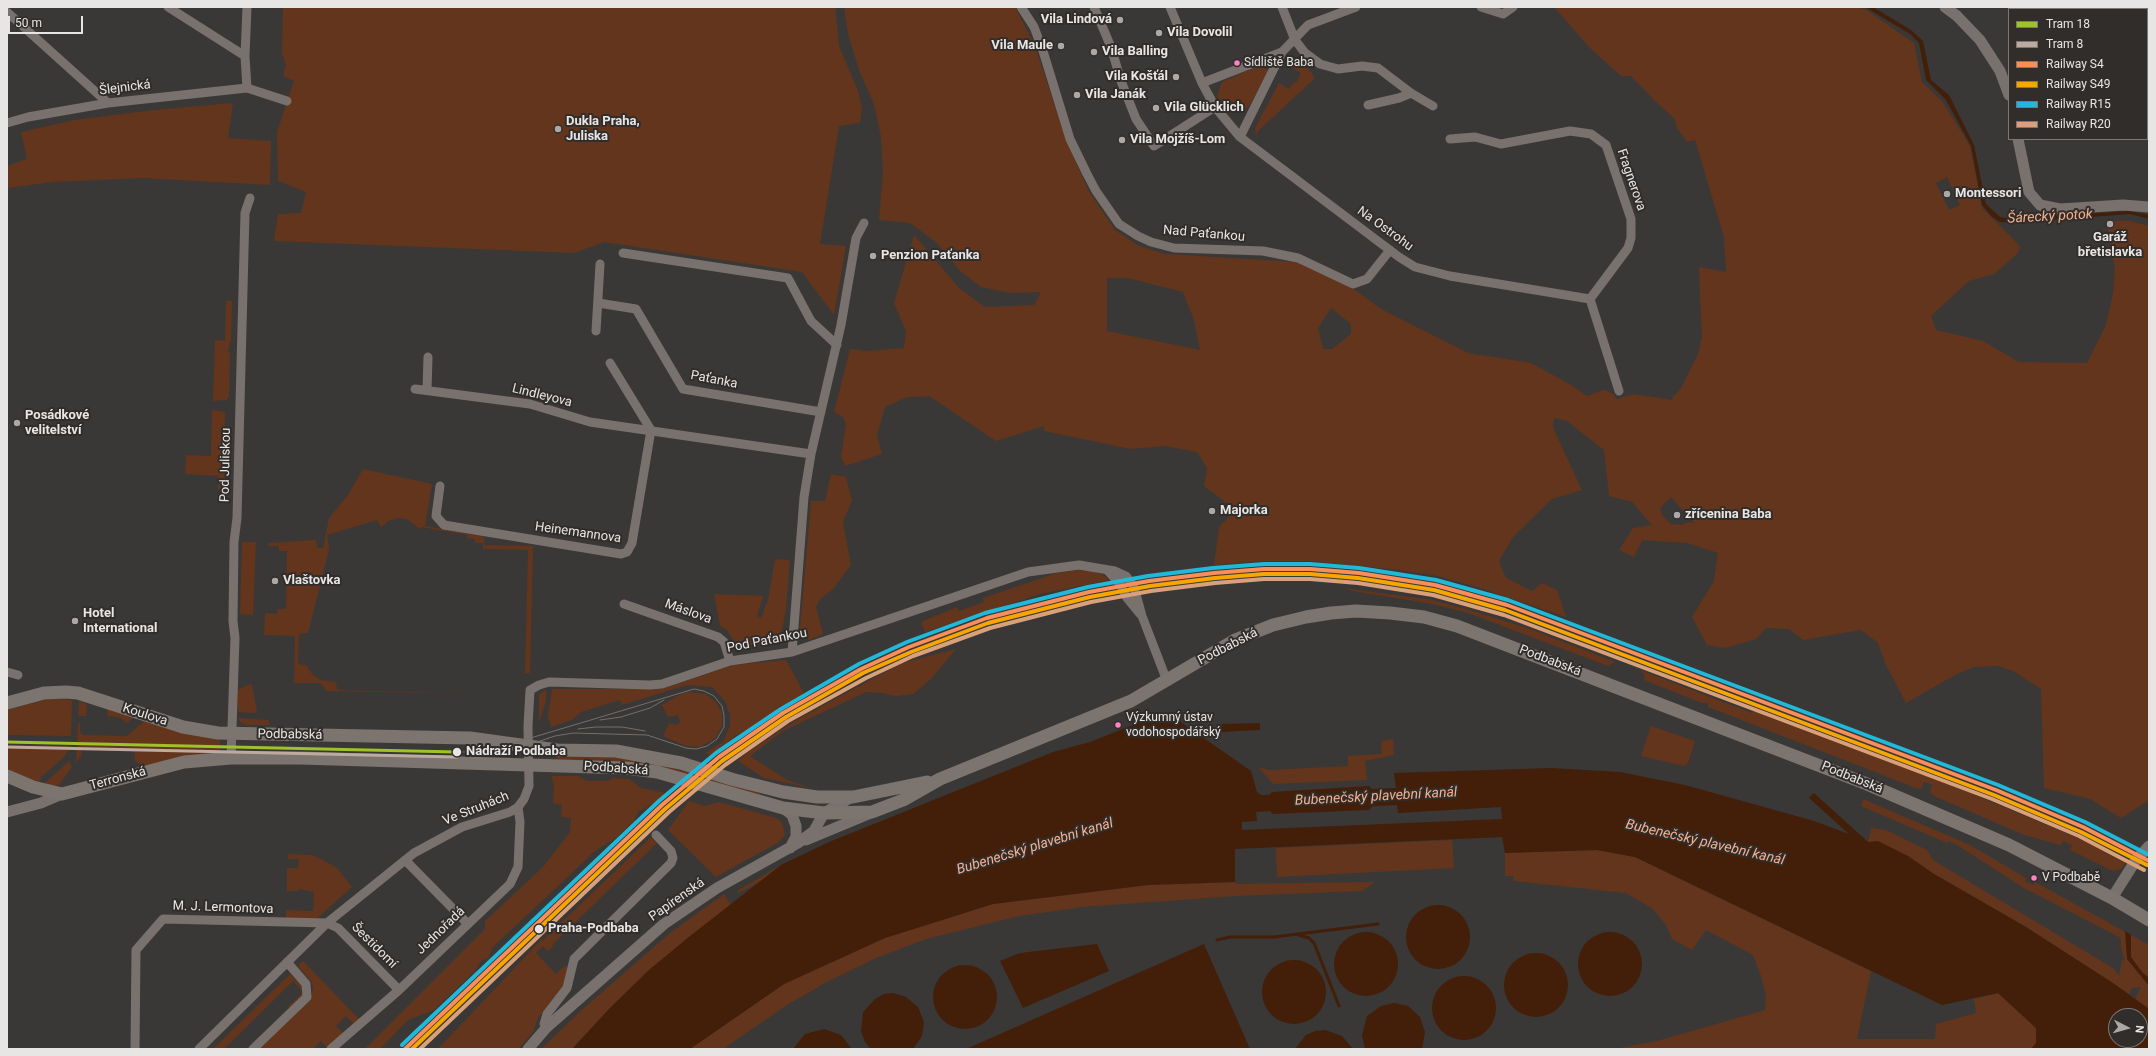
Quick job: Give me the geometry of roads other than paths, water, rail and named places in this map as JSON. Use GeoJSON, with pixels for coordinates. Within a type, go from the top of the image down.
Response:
{"type":"FeatureCollection","features":[{"type":"Feature","properties":{"kind":"main road","name":"Podbabská"},"geometry":{"type":"LineString","coordinates":[[231,758],[301,758],[641,769],[783,808],[824,813],[872,812],[902,800],[940,779],[1131,701],[1235,640],[1289,620],[1331,613],[1356,611],[1390,613],[1424,617],[1457,626],[1867,784],[2009,845],[2112,898],[2149,920]]}},
{"type":"Feature","properties":{"kind":"main road","name":"Koulova"},"geometry":{"type":"LineString","coordinates":[[7,703],[44,693],[60,691],[78,693],[183,727],[231,733]]}},
{"type":"Feature","properties":{"kind":"main road","name":"Podbabská"},"geometry":{"type":"LineString","coordinates":[[231,733],[470,738],[557,750],[609,751],[644,755],[681,763],[731,779],[805,796],[853,797],[940,779]]}},
{"type":"Feature","properties":{"kind":"main road","name":"Terronská"},"geometry":{"type":"LineString","coordinates":[[62,794],[184,762],[231,758]]}},
{"type":"Feature","properties":{"kind":"main road"},"geometry":{"type":"LineString","coordinates":[[7,776],[33,787],[62,794]]}},
{"type":"Feature","properties":{"kind":"street"},"geometry":{"type":"LineString","coordinates":[[168,7],[245,56]]}},
{"type":"Feature","properties":{"kind":"street"},"geometry":{"type":"LineString","coordinates":[[247,7],[245,56],[247,88],[287,101]]}},
{"type":"Feature","properties":{"kind":"street","name":"Nad Paťankou"},"geometry":{"type":"LineString","coordinates":[[1021,7],[1034,27],[1043,51],[1070,139],[1096,191],[1119,224],[1131,232],[1151,242],[1174,248],[1263,252],[1298,258],[1353,284],[1367,279],[1390,250]]}},
{"type":"Feature","properties":{"kind":"street"},"geometry":{"type":"LineString","coordinates":[[1094,7],[1111,47],[1121,81],[1136,119],[1154,146],[1215,106]]}},
{"type":"Feature","properties":{"kind":"street","name":"Na Ostrohu"},"geometry":{"type":"LineString","coordinates":[[1170,7],[1202,83],[1215,106],[1240,137],[1390,250],[1415,267],[1450,276],[1590,299]]}},
{"type":"Feature","properties":{"kind":"street"},"geometry":{"type":"LineString","coordinates":[[1282,7],[1295,40],[1305,53],[1320,64],[1338,69],[1362,66],[1378,68],[1411,93],[1432,106]]}},
{"type":"Feature","properties":{"kind":"street"},"geometry":{"type":"LineString","coordinates":[[1240,137],[1282,52],[1308,25],[1356,7]]}},
{"type":"Feature","properties":{"kind":"street"},"geometry":{"type":"LineString","coordinates":[[1481,7],[1503,14],[1512,7]]}},
{"type":"Feature","properties":{"kind":"street"},"geometry":{"type":"LineString","coordinates":[[1945,7],[1962,20],[1980,40],[2000,71],[2008,92]]}},
{"type":"Feature","properties":{"kind":"street"},"geometry":{"type":"LineString","coordinates":[[7,12],[108,103]]}},
{"type":"Feature","properties":{"kind":"street"},"geometry":{"type":"LineString","coordinates":[[1202,83],[1282,52]]}},
{"type":"Feature","properties":{"kind":"street","name":"Šlejnická"},"geometry":{"type":"LineString","coordinates":[[7,123],[28,117],[108,103],[247,88]]}},
{"type":"Feature","properties":{"kind":"street"},"geometry":{"type":"LineString","coordinates":[[1368,105],[1399,98],[1411,93]]}},
{"type":"Feature","properties":{"kind":"street","name":"Fragnerova"},"geometry":{"type":"LineString","coordinates":[[1450,139],[1475,138],[1501,144],[1558,133],[1581,132],[1600,139],[1606,145],[1631,219],[1631,238],[1628,248],[1590,299]]}},
{"type":"Feature","properties":{"kind":"street"},"geometry":{"type":"LineString","coordinates":[[2018,140],[2029,192],[2040,205],[2060,209],[2123,205],[2149,207]]}},
{"type":"Feature","properties":{"kind":"street","name":"Pod Juliskou"},"geometry":{"type":"LineString","coordinates":[[231,758],[235,638],[233,621],[234,542],[237,518],[245,213],[250,198]]}},
{"type":"Feature","properties":{"kind":"street"},"geometry":{"type":"LineString","coordinates":[[792,652],[804,497],[811,454],[837,344],[856,238],[864,223]]}},
{"type":"Feature","properties":{"kind":"street"},"geometry":{"type":"LineString","coordinates":[[623,252],[788,278],[812,321],[837,344]]}},
{"type":"Feature","properties":{"kind":"street"},"geometry":{"type":"LineString","coordinates":[[596,331],[600,264]]}},
{"type":"Feature","properties":{"kind":"street"},"geometry":{"type":"LineString","coordinates":[[1590,299],[1619,391]]}},
{"type":"Feature","properties":{"kind":"street","name":"Paťanka"},"geometry":{"type":"LineString","coordinates":[[598,303],[636,309],[683,389],[821,412]]}},
{"type":"Feature","properties":{"kind":"street"},"geometry":{"type":"LineString","coordinates":[[427,390],[428,358]]}},
{"type":"Feature","properties":{"kind":"street"},"geometry":{"type":"LineString","coordinates":[[610,363],[651,430]]}},
{"type":"Feature","properties":{"kind":"street","name":"Lindleyova"},"geometry":{"type":"LineString","coordinates":[[415,388],[530,404],[590,422],[811,454]]}},
{"type":"Feature","properties":{"kind":"street","name":"Heinemannova"},"geometry":{"type":"LineString","coordinates":[[440,486],[436,516],[444,525],[621,554],[627,552],[632,543],[651,430]]}},
{"type":"Feature","properties":{"kind":"street","name":"Pod Paťankou"},"geometry":{"type":"LineString","coordinates":[[528,745],[530,690],[539,685],[549,682],[650,685],[662,684],[730,661],[792,652],[1028,572],[1079,565],[1115,571],[1126,576],[1134,587],[1142,616],[1167,681]]}},
{"type":"Feature","properties":{"kind":"street","name":"Máslova"},"geometry":{"type":"LineString","coordinates":[[624,604],[718,637],[724,642],[730,661]]}},
{"type":"Feature","properties":{"kind":"street"},"geometry":{"type":"LineString","coordinates":[[7,672],[18,675]]}},
{"type":"Feature","properties":{"kind":"street","name":"Ve Struhách"},"geometry":{"type":"LineString","coordinates":[[200,1049],[327,923],[405,860],[434,841],[462,827],[510,812],[518,807],[524,799],[529,786],[528,745]]}},
{"type":"Feature","properties":{"kind":"street","name":"Terronská"},"geometry":{"type":"LineString","coordinates":[[7,812],[42,803],[62,794]]}},
{"type":"Feature","properties":{"kind":"street"},"geometry":{"type":"LineString","coordinates":[[805,796],[824,813],[853,797]]}},
{"type":"Feature","properties":{"kind":"street","name":"Jednořadá"},"geometry":{"type":"LineString","coordinates":[[331,1049],[399,990],[467,923],[510,884],[518,867],[520,822],[518,807]]}},
{"type":"Feature","properties":{"kind":"street"},"geometry":{"type":"LineString","coordinates":[[783,808],[792,815],[796,826],[796,838],[794,845]]}},
{"type":"Feature","properties":{"kind":"street","name":"Papírenská"},"geometry":{"type":"LineString","coordinates":[[528,1049],[547,1027],[664,924],[727,882],[794,845],[872,812]]}},
{"type":"Feature","properties":{"kind":"street","name":"Papírenská"},"geometry":{"type":"LineString","coordinates":[[794,845],[814,831],[824,813]]}},
{"type":"Feature","properties":{"kind":"street","name":"Papírenská"},"geometry":{"type":"LineString","coordinates":[[547,1027],[544,1024],[547,1014],[567,988],[574,959],[671,863],[673,858],[671,851],[656,835]]}},
{"type":"Feature","properties":{"kind":"street"},"geometry":{"type":"LineString","coordinates":[[2112,898],[2136,860],[2149,846]]}},
{"type":"Feature","properties":{"kind":"street"},"geometry":{"type":"LineString","coordinates":[[405,860],[467,923]]}},
{"type":"Feature","properties":{"kind":"street","name":"M. J. Lermontova"},"geometry":{"type":"LineString","coordinates":[[135,1049],[136,950],[163,919],[327,923]]}},
{"type":"Feature","properties":{"kind":"street","name":"Šestidomí"},"geometry":{"type":"LineString","coordinates":[[327,923],[338,928],[399,990]]}},
{"type":"Feature","properties":{"kind":"street"},"geometry":{"type":"LineString","coordinates":[[253,1049],[307,997],[306,984],[287,962]]}},
{"type":"Feature","properties":{"kind":"water","name":"Šárecký potok"},"geometry":{"type":"Polygon","coordinates":[[[1865,7],[1873,7],[1911,30],[1923,41],[1931,80],[1949,95],[1974,145],[1986,204],[2000,217],[2011,219],[2129,211],[2149,215],[2149,219],[2130,214],[2012,223],[2000,222],[1991,216],[1982,205],[1971,146],[1946,100],[1926,80],[1919,43],[1910,34],[1865,7]]]}},
{"type":"Feature","properties":{"kind":"water","name":"Bubenečský plavební kanál"},"geometry":{"type":"Polygon","coordinates":[[[1155,716],[1167,720],[1178,720],[1251,771],[1257,792],[1261,795],[1269,795],[1272,792],[1369,786],[1372,789],[1396,788],[1394,773],[1551,768],[1620,772],[1685,785],[1814,821],[1849,834],[1809,798],[1814,793],[1868,842],[1878,841],[1908,856],[1934,874],[2026,927],[2113,983],[2148,1008],[2108,1008],[2108,1048],[2148,1048],[2148,1008],[2149,1009],[2149,1049],[2031,1049],[2036,1043],[2036,1028],[1998,993],[1942,1005],[1635,857],[1597,850],[1505,853],[1502,837],[1235,849],[1235,882],[1148,885],[993,904],[885,938],[784,984],[690,1049],[572,1049],[610,1008],[649,970],[781,865],[829,842],[1053,752],[1090,742],[1155,716]],[[1397,805],[1373,806],[1369,810],[1273,814],[1270,811],[1256,812],[1257,821],[1242,822],[1242,830],[1502,819],[1501,807],[1398,813],[1397,805]]]}},
{"type":"Feature","properties":{"kind":"water"},"geometry":{"type":"Polygon","coordinates":[[[1260,723],[1260,730],[1222,732],[1222,724],[1260,723]]]}},
{"type":"Feature","properties":{"kind":"water"},"geometry":{"type":"Polygon","coordinates":[[[1438,905],[1456,911],[1464,919],[1470,937],[1464,955],[1456,963],[1438,969],[1420,963],[1412,955],[1406,937],[1412,919],[1420,911],[1438,905]]]}},
{"type":"Feature","properties":{"kind":"water"},"geometry":{"type":"Polygon","coordinates":[[[2125,931],[2131,935],[2131,957],[2142,972],[2149,978],[2149,986],[2127,959],[2125,931]]]}},
{"type":"Feature","properties":{"kind":"water"},"geometry":{"type":"Polygon","coordinates":[[[1366,932],[1384,938],[1392,946],[1398,964],[1392,982],[1384,990],[1366,996],[1348,990],[1340,982],[1334,964],[1340,946],[1348,938],[1366,932]]]}},
{"type":"Feature","properties":{"kind":"water"},"geometry":{"type":"Polygon","coordinates":[[[1610,932],[1628,938],[1636,946],[1642,964],[1636,982],[1628,990],[1610,996],[1592,990],[1584,982],[1578,964],[1584,946],[1592,938],[1610,932]]]}},
{"type":"Feature","properties":{"kind":"water"},"geometry":{"type":"Polygon","coordinates":[[[1097,944],[1109,971],[1023,1008],[1000,961],[1020,953],[1097,944]]]}},
{"type":"Feature","properties":{"kind":"water"},"geometry":{"type":"Polygon","coordinates":[[[1204,944],[1250,1049],[966,1049],[1204,944]]]}},
{"type":"Feature","properties":{"kind":"water"},"geometry":{"type":"Polygon","coordinates":[[[1536,953],[1554,959],[1562,967],[1568,985],[1562,1003],[1554,1011],[1536,1017],[1518,1011],[1510,1003],[1504,985],[1510,967],[1518,959],[1536,953]]]}},
{"type":"Feature","properties":{"kind":"water"},"geometry":{"type":"Polygon","coordinates":[[[1294,960],[1312,966],[1320,974],[1326,992],[1320,1010],[1312,1018],[1294,1024],[1276,1018],[1268,1010],[1262,992],[1268,974],[1276,966],[1294,960]]]}},
{"type":"Feature","properties":{"kind":"water"},"geometry":{"type":"Polygon","coordinates":[[[965,965],[983,971],[991,979],[997,997],[991,1015],[983,1023],[965,1029],[947,1023],[939,1015],[933,997],[939,979],[947,971],[965,965]]]}},
{"type":"Feature","properties":{"kind":"water"},"geometry":{"type":"Polygon","coordinates":[[[1464,976],[1482,982],[1490,990],[1496,1008],[1490,1026],[1482,1034],[1464,1040],[1446,1034],[1438,1026],[1432,1008],[1438,990],[1446,982],[1464,976]]]}},
{"type":"Feature","properties":{"kind":"water"},"geometry":{"type":"Polygon","coordinates":[[[893,993],[906,997],[918,1007],[924,1022],[922,1036],[913,1049],[871,1049],[865,1042],[861,1031],[863,1012],[875,999],[884,994],[893,993]]]}},
{"type":"Feature","properties":{"kind":"water"},"geometry":{"type":"Polygon","coordinates":[[[1394,1003],[1408,1006],[1420,1017],[1425,1032],[1422,1049],[1365,1049],[1362,1035],[1367,1016],[1381,1006],[1394,1003]]]}},
{"type":"Feature","properties":{"kind":"water"},"geometry":{"type":"Polygon","coordinates":[[[824,1029],[841,1035],[852,1049],[793,1049],[805,1034],[824,1029]]]}},
{"type":"Feature","properties":{"kind":"water"},"geometry":{"type":"Polygon","coordinates":[[[1325,1030],[1342,1036],[1353,1049],[1295,1049],[1306,1035],[1315,1031],[1325,1030]]]}},
{"type":"Feature","properties":{"kind":"waterway"},"geometry":{"type":"LineString","coordinates":[[1217,940],[1230,937],[1274,937],[1378,924]]}},
{"type":"Feature","properties":{"kind":"waterway"},"geometry":{"type":"LineString","coordinates":[[1298,935],[1309,938],[1314,943],[1339,1006]]}},
{"type":"Feature","properties":{"kind":"tram line"},"geometry":{"type":"LineString","coordinates":[[457,752],[498,752],[528,745],[555,736],[573,733],[647,735],[686,748],[696,749],[707,746],[717,739],[724,727],[724,716],[722,706],[714,696],[704,691],[694,689],[514,743]]}},
{"type":"Feature","properties":{"kind":"tram line"},"geometry":{"type":"LineString","coordinates":[[600,720],[621,717],[650,708],[664,700]]}},
{"type":"Feature","properties":{"kind":"tram line"},"geometry":{"type":"LineString","coordinates":[[578,729],[622,727],[645,731]]}},
{"type":"Feature","properties":{"kind":"tram line","name":"18"},"geometry":{"type":"LineString","coordinates":[[7,742],[457,752]]}},
{"type":"Feature","properties":{"kind":"tram line","name":"8"},"geometry":{"type":"LineString","coordinates":[[7,747],[457,757]]}},
{"type":"Feature","properties":{"kind":"rail line","name":"R15"},"geometry":{"type":"LineString","coordinates":[[402,1045],[659,801],[716,753],[781,709],[859,664],[907,642],[985,613],[1088,587],[1148,576],[1213,568],[1264,564],[1310,564],[1359,568],[1436,580],[1508,600],[1998,785],[2085,822],[2149,855]]}},
{"type":"Feature","properties":{"kind":"rail line","name":"S4"},"geometry":{"type":"LineString","coordinates":[[405,1049],[662,805],[719,757],[783,713],[861,669],[909,647],[987,618],[1089,592],[1149,581],[1214,573],[1264,569],[1310,569],[1359,573],[1435,585],[1507,605],[1996,790],[2083,827],[2149,861]]}},
{"type":"Feature","properties":{"kind":"rail line","name":"S49"},"geometry":{"type":"LineString","coordinates":[[412,1049],[665,809],[722,761],[786,717],[863,673],[911,652],[988,623],[1090,597],[1150,586],[1215,578],[1264,574],[1310,574],[1358,578],[1434,590],[1505,610],[1994,795],[2081,832],[2147,865]]}},
{"type":"Feature","properties":{"kind":"rail line","name":"R20"},"geometry":{"type":"LineString","coordinates":[[420,1049],[669,812],[725,765],[788,721],[866,678],[913,656],[990,628],[1091,602],[1151,591],[1215,583],[1264,579],[1310,579],[1358,583],[1433,595],[1504,615],[1992,799],[2079,836],[2144,870]]}},
{"type":"Feature","properties":{"kind":"place","name":"Vila Lindová"},"geometry":{"type":"Point","coordinates":[1120,20]}},
{"type":"Feature","properties":{"kind":"place","name":"Vila Dovolil"},"geometry":{"type":"Point","coordinates":[1159,33]}},
{"type":"Feature","properties":{"kind":"place","name":"Vila Maule"},"geometry":{"type":"Point","coordinates":[1061,46]}},
{"type":"Feature","properties":{"kind":"place","name":"Vila Balling"},"geometry":{"type":"Point","coordinates":[1094,52]}},
{"type":"Feature","properties":{"kind":"place","name":"Sídliště Baba"},"geometry":{"type":"Point","coordinates":[1237,63]}},
{"type":"Feature","properties":{"kind":"place","name":"Vila Košťál"},"geometry":{"type":"Point","coordinates":[1176,77]}},
{"type":"Feature","properties":{"kind":"place","name":"Vila Janák"},"geometry":{"type":"Point","coordinates":[1077,95]}},
{"type":"Feature","properties":{"kind":"place","name":"Vila Glücklich"},"geometry":{"type":"Point","coordinates":[1156,108]}},
{"type":"Feature","properties":{"kind":"place","name":"Dukla Praha, Juliska"},"geometry":{"type":"Point","coordinates":[558,129]}},
{"type":"Feature","properties":{"kind":"place","name":"Vila Mojžíš-Lom"},"geometry":{"type":"Point","coordinates":[1122,140]}},
{"type":"Feature","properties":{"kind":"place","name":"Montessori"},"geometry":{"type":"Point","coordinates":[1947,194]}},
{"type":"Feature","properties":{"kind":"place","name":"Garáž břetislavka"},"geometry":{"type":"Point","coordinates":[2110,224]}},
{"type":"Feature","properties":{"kind":"place","name":"Penzion Paťanka"},"geometry":{"type":"Point","coordinates":[873,256]}},
{"type":"Feature","properties":{"kind":"place","name":"Posádkové velitelství"},"geometry":{"type":"Point","coordinates":[17,423]}},
{"type":"Feature","properties":{"kind":"place","name":"Majorka"},"geometry":{"type":"Point","coordinates":[1212,511]}},
{"type":"Feature","properties":{"kind":"place","name":"zřícenina Baba"},"geometry":{"type":"Point","coordinates":[1677,515]}},
{"type":"Feature","properties":{"kind":"place","name":"Vlaštovka"},"geometry":{"type":"Point","coordinates":[275,581]}},
{"type":"Feature","properties":{"kind":"place","name":"Hotel International"},"geometry":{"type":"Point","coordinates":[75,621]}},
{"type":"Feature","properties":{"kind":"place","name":"Výzkumný ústav vodohospodářský"},"geometry":{"type":"Point","coordinates":[1118,725]}},
{"type":"Feature","properties":{"kind":"place","name":"Nádraží Podbaba"},"geometry":{"type":"Point","coordinates":[457,752]}},
{"type":"Feature","properties":{"kind":"place","name":"V Podbabě"},"geometry":{"type":"Point","coordinates":[2034,878]}},
{"type":"Feature","properties":{"kind":"place","name":"Praha-Podbaba"},"geometry":{"type":"Point","coordinates":[539,929]}}]}
